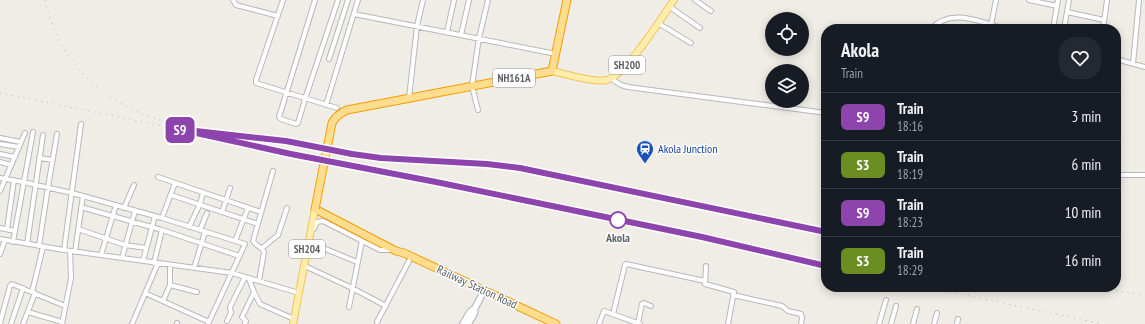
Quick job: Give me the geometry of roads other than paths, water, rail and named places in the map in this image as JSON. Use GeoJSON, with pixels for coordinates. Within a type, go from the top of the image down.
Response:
{"type":"FeatureCollection","features":[{"type":"Feature","properties":{"kind":"highway","name":"NH161A"},"geometry":{"type":"LineString","coordinates":[[315,209],[332,123],[339,114],[347,110],[552,71],[567,0]]}},
{"type":"Feature","properties":{"kind":"highway","name":"Railway Station Road"},"geometry":{"type":"LineString","coordinates":[[315,209],[386,246],[404,253],[547,324]]}},
{"type":"Feature","properties":{"kind":"highway","name":"Railway Station Road"},"geometry":{"type":"LineString","coordinates":[[395,250],[402,257],[558,324]]}},
{"type":"Feature","properties":{"kind":"main road","name":"SH200"},"geometry":{"type":"LineString","coordinates":[[552,71],[588,79],[607,80],[615,76],[627,65],[674,0]]}},
{"type":"Feature","properties":{"kind":"main road","name":"SH204"},"geometry":{"type":"LineString","coordinates":[[293,322],[315,209]]}},
{"type":"Feature","properties":{"kind":"street"},"geometry":{"type":"LineString","coordinates":[[233,0],[236,5],[278,16]]}},
{"type":"Feature","properties":{"kind":"street"},"geometry":{"type":"LineString","coordinates":[[283,0],[256,82],[286,93],[337,108]]}},
{"type":"Feature","properties":{"kind":"street"},"geometry":{"type":"LineString","coordinates":[[315,0],[279,117],[296,124],[298,124],[338,0]]}},
{"type":"Feature","properties":{"kind":"street"},"geometry":{"type":"LineString","coordinates":[[329,59],[348,0]]}},
{"type":"Feature","properties":{"kind":"street"},"geometry":{"type":"LineString","coordinates":[[326,105],[358,0]]}},
{"type":"Feature","properties":{"kind":"street"},"geometry":{"type":"LineString","coordinates":[[407,98],[417,26],[423,0]]}},
{"type":"Feature","properties":{"kind":"street"},"geometry":{"type":"LineString","coordinates":[[448,32],[454,0]]}},
{"type":"Feature","properties":{"kind":"street"},"geometry":{"type":"LineString","coordinates":[[461,35],[469,0]]}},
{"type":"Feature","properties":{"kind":"street"},"geometry":{"type":"LineString","coordinates":[[478,110],[472,86],[479,38],[488,0]]}},
{"type":"Feature","properties":{"kind":"street"},"geometry":{"type":"LineString","coordinates":[[694,0],[711,10]]}},
{"type":"Feature","properties":{"kind":"street"},"geometry":{"type":"LineString","coordinates":[[992,24],[996,0]]}},
{"type":"Feature","properties":{"kind":"street"},"geometry":{"type":"LineString","coordinates":[[1029,0],[1057,6]]}},
{"type":"Feature","properties":{"kind":"street"},"geometry":{"type":"LineString","coordinates":[[1054,24],[1058,0]]}},
{"type":"Feature","properties":{"kind":"street"},"geometry":{"type":"LineString","coordinates":[[1065,24],[1069,0]]}},
{"type":"Feature","properties":{"kind":"street"},"geometry":{"type":"LineString","coordinates":[[1104,24],[1107,0]]}},
{"type":"Feature","properties":{"kind":"street"},"geometry":{"type":"LineString","coordinates":[[1133,64],[1139,0]]}},
{"type":"Feature","properties":{"kind":"street"},"geometry":{"type":"LineString","coordinates":[[670,7],[700,28]]}},
{"type":"Feature","properties":{"kind":"street"},"geometry":{"type":"LineString","coordinates":[[1067,12],[1104,20]]}},
{"type":"Feature","properties":{"kind":"street"},"geometry":{"type":"LineString","coordinates":[[354,14],[556,54]]}},
{"type":"Feature","properties":{"kind":"street"},"geometry":{"type":"LineString","coordinates":[[937,24],[942,20],[956,16],[988,24]]}},
{"type":"Feature","properties":{"kind":"street"},"geometry":{"type":"LineString","coordinates":[[658,22],[691,43]]}},
{"type":"Feature","properties":{"kind":"street"},"geometry":{"type":"LineString","coordinates":[[1121,60],[1145,67]]}},
{"type":"Feature","properties":{"kind":"street"},"geometry":{"type":"LineString","coordinates":[[610,78],[621,85],[628,87],[821,112]]}},
{"type":"Feature","properties":{"kind":"street"},"geometry":{"type":"LineString","coordinates":[[64,250],[81,124]]}},
{"type":"Feature","properties":{"kind":"street"},"geometry":{"type":"LineString","coordinates":[[13,242],[33,132]]}},
{"type":"Feature","properties":{"kind":"street"},"geometry":{"type":"LineString","coordinates":[[0,191],[25,133]]}},
{"type":"Feature","properties":{"kind":"street"},"geometry":{"type":"LineString","coordinates":[[23,324],[34,292],[48,187],[58,134]]}},
{"type":"Feature","properties":{"kind":"street"},"geometry":{"type":"LineString","coordinates":[[27,244],[43,136]]}},
{"type":"Feature","properties":{"kind":"street"},"geometry":{"type":"LineString","coordinates":[[0,138],[21,142]]}},
{"type":"Feature","properties":{"kind":"street"},"geometry":{"type":"LineString","coordinates":[[0,144],[19,148]]}},
{"type":"Feature","properties":{"kind":"street"},"geometry":{"type":"LineString","coordinates":[[0,154],[15,157]]}},
{"type":"Feature","properties":{"kind":"street"},"geometry":{"type":"LineString","coordinates":[[39,158],[53,160]]}},
{"type":"Feature","properties":{"kind":"street"},"geometry":{"type":"LineString","coordinates":[[0,162],[11,165]]}},
{"type":"Feature","properties":{"kind":"street"},"geometry":{"type":"LineString","coordinates":[[253,242],[274,171]]}},
{"type":"Feature","properties":{"kind":"street"},"geometry":{"type":"LineString","coordinates":[[1121,175],[1145,175]]}},
{"type":"Feature","properties":{"kind":"street"},"geometry":{"type":"LineString","coordinates":[[158,177],[261,212]]}},
{"type":"Feature","properties":{"kind":"street"},"geometry":{"type":"LineString","coordinates":[[0,178],[35,184],[72,193],[162,218],[244,244],[253,242],[262,248],[264,252],[259,281]]}},
{"type":"Feature","properties":{"kind":"street"},"geometry":{"type":"LineString","coordinates":[[7,229],[14,180]]}},
{"type":"Feature","properties":{"kind":"street"},"geometry":{"type":"LineString","coordinates":[[162,218],[175,183]]}},
{"type":"Feature","properties":{"kind":"street"},"geometry":{"type":"LineString","coordinates":[[124,208],[134,185]]}},
{"type":"Feature","properties":{"kind":"street"},"geometry":{"type":"LineString","coordinates":[[222,212],[230,188]]}},
{"type":"Feature","properties":{"kind":"street"},"geometry":{"type":"LineString","coordinates":[[189,227],[204,193]]}},
{"type":"Feature","properties":{"kind":"street"},"geometry":{"type":"LineString","coordinates":[[171,195],[258,224]]}},
{"type":"Feature","properties":{"kind":"street"},"geometry":{"type":"LineString","coordinates":[[75,252],[83,196]]}},
{"type":"Feature","properties":{"kind":"street"},"geometry":{"type":"LineString","coordinates":[[101,255],[116,205]]}},
{"type":"Feature","properties":{"kind":"street"},"geometry":{"type":"LineString","coordinates":[[81,207],[162,230],[240,256]]}},
{"type":"Feature","properties":{"kind":"street"},"geometry":{"type":"LineString","coordinates":[[235,241],[248,208]]}},
{"type":"Feature","properties":{"kind":"street"},"geometry":{"type":"LineString","coordinates":[[262,248],[278,235],[287,208]]}},
{"type":"Feature","properties":{"kind":"street"},"geometry":{"type":"LineString","coordinates":[[122,258],[135,211]]}},
{"type":"Feature","properties":{"kind":"street"},"geometry":{"type":"LineString","coordinates":[[200,230],[207,213]]}},
{"type":"Feature","properties":{"kind":"street"},"geometry":{"type":"LineString","coordinates":[[143,261],[155,216]]}},
{"type":"Feature","properties":{"kind":"street"},"geometry":{"type":"LineString","coordinates":[[0,254],[2,240],[75,252],[232,273],[301,291],[315,224],[321,221],[382,251],[395,250]]}},
{"type":"Feature","properties":{"kind":"street"},"geometry":{"type":"LineString","coordinates":[[0,228],[15,231]]}},
{"type":"Feature","properties":{"kind":"street"},"geometry":{"type":"LineString","coordinates":[[78,229],[125,245],[146,248]]}},
{"type":"Feature","properties":{"kind":"street"},"geometry":{"type":"LineString","coordinates":[[132,324],[156,263],[162,230]]}},
{"type":"Feature","properties":{"kind":"street"},"geometry":{"type":"LineString","coordinates":[[194,268],[205,232]]}},
{"type":"Feature","properties":{"kind":"street"},"geometry":{"type":"LineString","coordinates":[[349,307],[362,241]]}},
{"type":"Feature","properties":{"kind":"street"},"geometry":{"type":"LineString","coordinates":[[311,243],[357,262]]}},
{"type":"Feature","properties":{"kind":"street"},"geometry":{"type":"LineString","coordinates":[[145,292],[209,323],[240,256],[244,244]]}},
{"type":"Feature","properties":{"kind":"street"},"geometry":{"type":"LineString","coordinates":[[28,312],[62,323],[71,278],[70,251]]}},
{"type":"Feature","properties":{"kind":"street"},"geometry":{"type":"LineString","coordinates":[[377,322],[409,260]]}},
{"type":"Feature","properties":{"kind":"street"},"geometry":{"type":"LineString","coordinates":[[613,314],[626,264],[705,281],[706,284],[733,291],[728,324]]}},
{"type":"Feature","properties":{"kind":"street"},"geometry":{"type":"LineString","coordinates":[[163,301],[170,285],[170,265]]}},
{"type":"Feature","properties":{"kind":"street"},"geometry":{"type":"LineString","coordinates":[[705,281],[706,266]]}},
{"type":"Feature","properties":{"kind":"street"},"geometry":{"type":"LineString","coordinates":[[307,267],[386,306]]}},
{"type":"Feature","properties":{"kind":"street"},"geometry":{"type":"LineString","coordinates":[[247,278],[258,302],[262,306],[293,322]]}},
{"type":"Feature","properties":{"kind":"street"},"geometry":{"type":"LineString","coordinates":[[227,320],[231,313],[230,307],[247,278]]}},
{"type":"Feature","properties":{"kind":"street"},"geometry":{"type":"LineString","coordinates":[[4,324],[0,323],[11,285],[14,284],[65,306]]}},
{"type":"Feature","properties":{"kind":"street"},"geometry":{"type":"LineString","coordinates":[[170,285],[197,292]]}},
{"type":"Feature","properties":{"kind":"street"},"geometry":{"type":"LineString","coordinates":[[11,324],[23,288]]}},
{"type":"Feature","properties":{"kind":"street"},"geometry":{"type":"LineString","coordinates":[[245,324],[246,321],[242,317],[254,292]]}},
{"type":"Feature","properties":{"kind":"street"},"geometry":{"type":"LineString","coordinates":[[468,324],[483,293]]}},
{"type":"Feature","properties":{"kind":"street"},"geometry":{"type":"LineString","coordinates":[[733,295],[782,306],[788,311],[801,314],[801,324]]}},
{"type":"Feature","properties":{"kind":"street"},"geometry":{"type":"LineString","coordinates":[[879,324],[886,300]]}},
{"type":"Feature","properties":{"kind":"street"},"geometry":{"type":"LineString","coordinates":[[599,324],[604,310],[639,324],[642,304],[644,303],[651,306]]}},
{"type":"Feature","properties":{"kind":"street"},"geometry":{"type":"LineString","coordinates":[[891,324],[896,306]]}},
{"type":"Feature","properties":{"kind":"street"},"geometry":{"type":"LineString","coordinates":[[463,324],[470,312],[475,308]]}},
{"type":"Feature","properties":{"kind":"street"},"geometry":{"type":"LineString","coordinates":[[913,324],[917,309]]}},
{"type":"Feature","properties":{"kind":"street"},"geometry":{"type":"LineString","coordinates":[[934,324],[937,313]]}},
{"type":"Feature","properties":{"kind":"railway"},"geometry":{"type":"LineString","coordinates":[[45,0],[50,19],[58,38],[66,53],[77,67],[102,91],[116,101],[148,116],[164,121]]}},
{"type":"Feature","properties":{"kind":"railway"},"geometry":{"type":"LineString","coordinates":[[0,93],[178,129],[291,154],[436,182],[702,237],[821,265]]}},
{"type":"Feature","properties":{"kind":"railway"},"geometry":{"type":"LineString","coordinates":[[215,133],[299,142],[352,154],[381,158],[487,164],[520,168],[821,231]]}},
{"type":"Feature","properties":{"kind":"railway"},"geometry":{"type":"LineString","coordinates":[[1121,291],[1145,295]]}},
{"type":"Feature","properties":{"kind":"railway"},"geometry":{"type":"LineString","coordinates":[[951,292],[1103,324]]}},
{"type":"Feature","properties":{"kind":"train","name":"S9"},"geometry":{"type":"LineString","coordinates":[[821,231],[520,168],[487,164],[381,158],[352,154],[299,142],[178,129],[291,154],[436,182],[731,243],[821,265]]}},
{"type":"Feature","properties":{"kind":"place","name":"Akola Junction"},"geometry":{"type":"Point","coordinates":[645,164]}},
{"type":"Feature","properties":{"kind":"place","name":"Akola"},"geometry":{"type":"Point","coordinates":[618,220]}}]}
